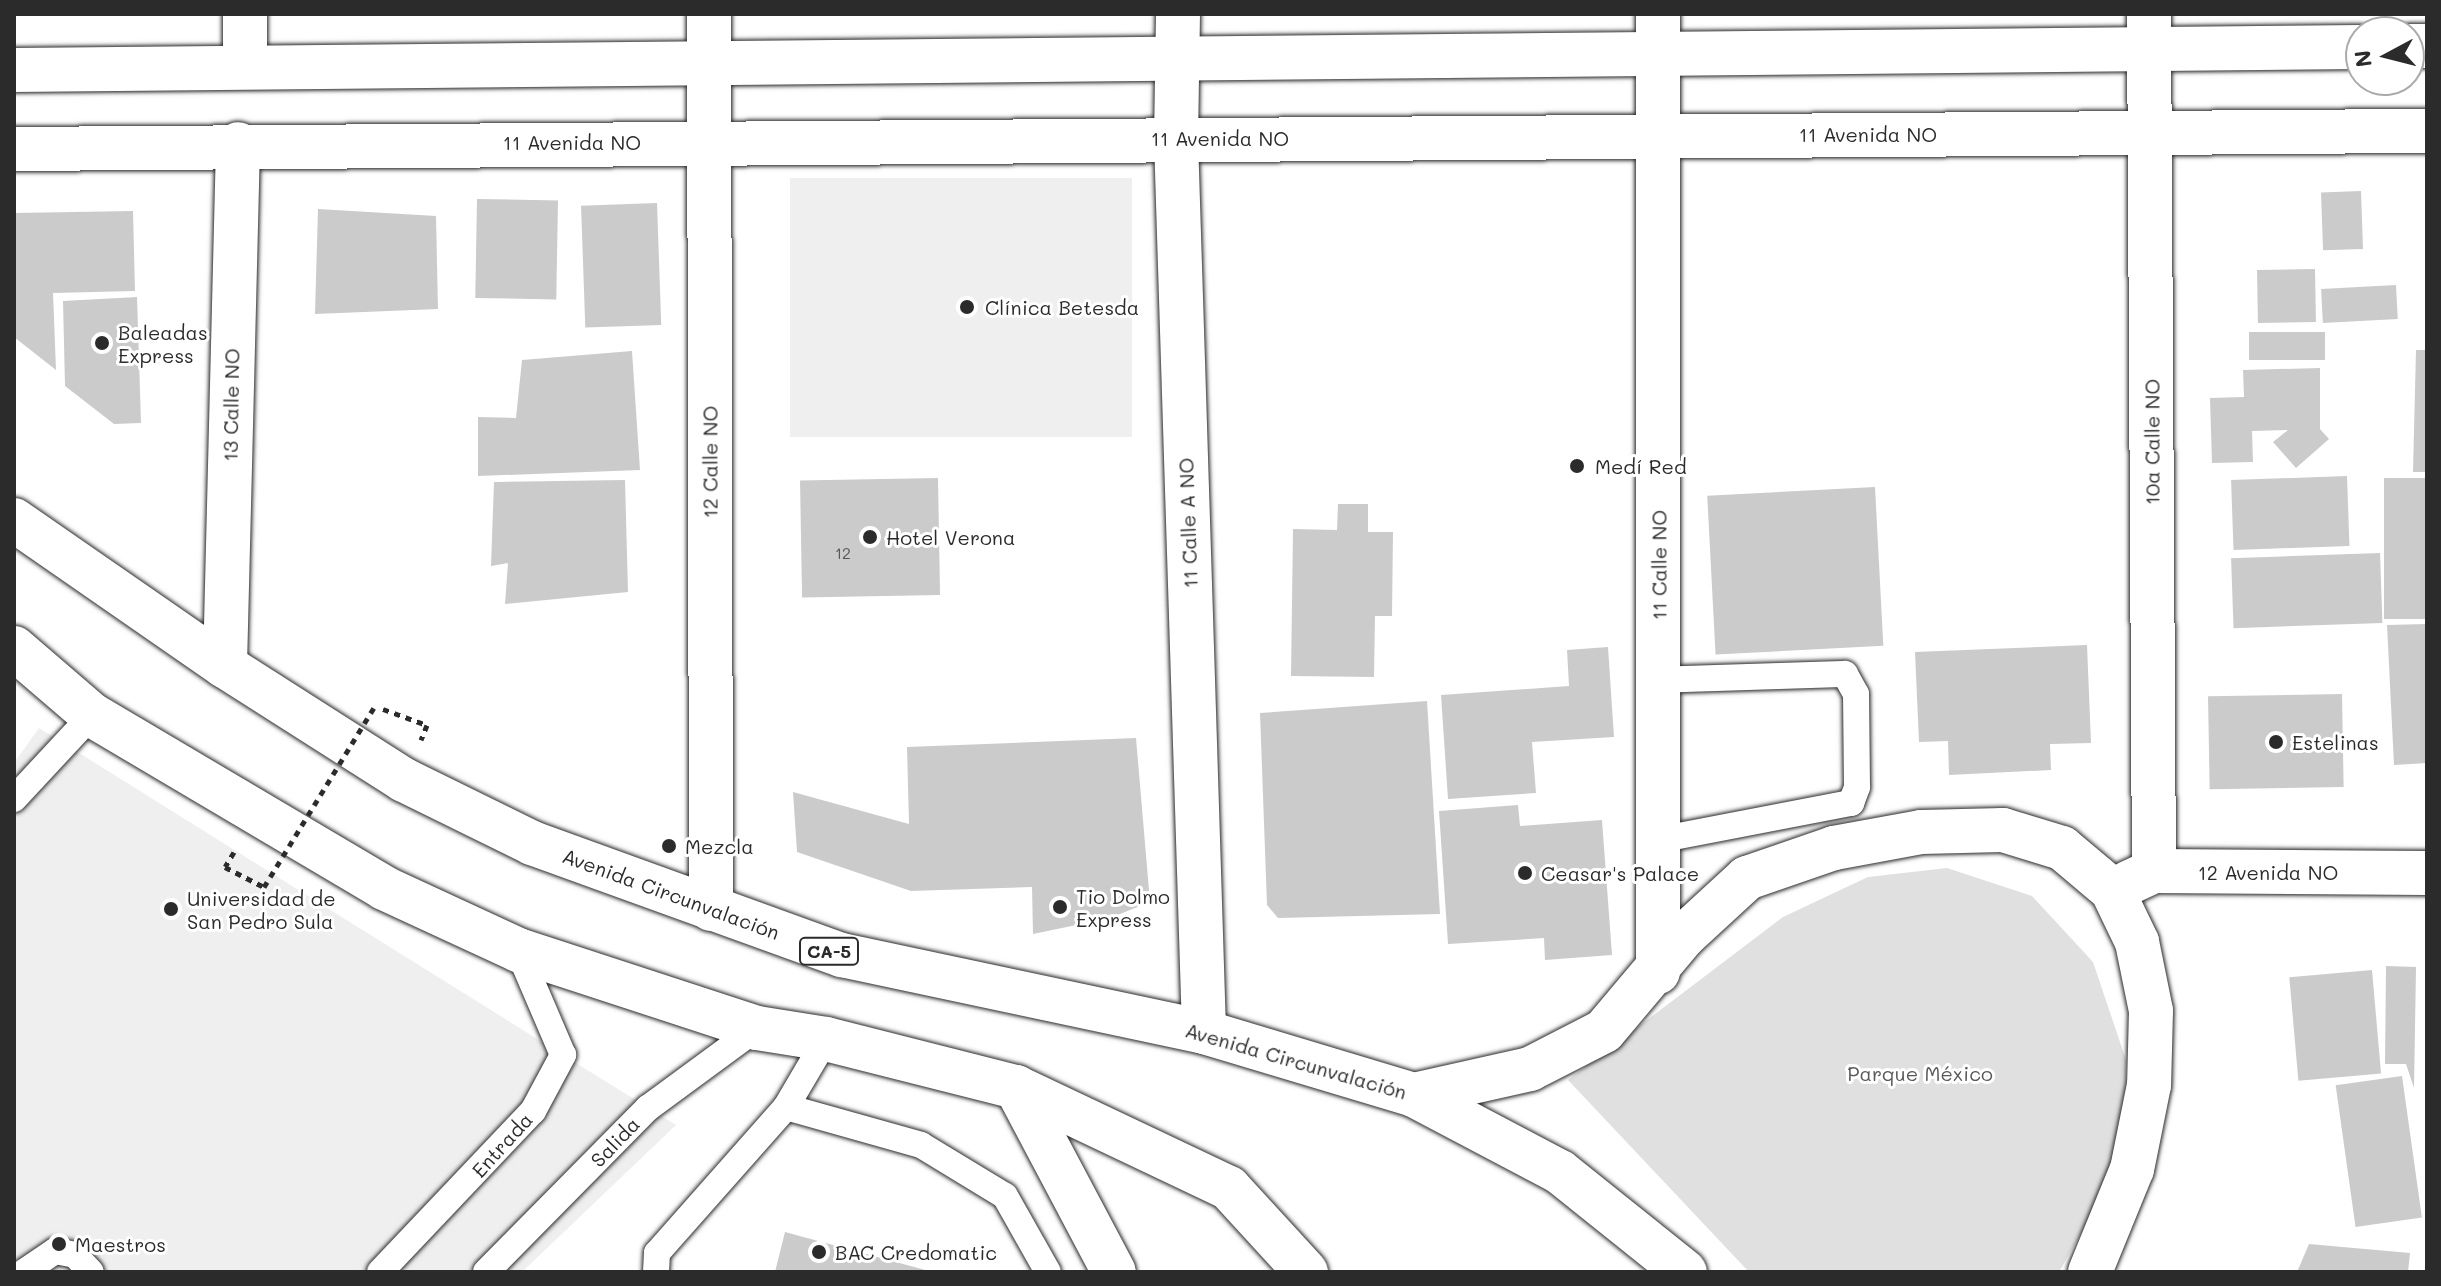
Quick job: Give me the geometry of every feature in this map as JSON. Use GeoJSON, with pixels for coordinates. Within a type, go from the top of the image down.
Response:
{"type":"FeatureCollection","features":[{"type":"Feature","properties":{"kind":"main road"},"geometry":{"type":"LineString","coordinates":[[245,14],[245,67]]}},
{"type":"Feature","properties":{"kind":"main road","name":"12 Calle NO"},"geometry":{"type":"LineString","coordinates":[[709,14],[711,909]]}},
{"type":"Feature","properties":{"kind":"main road","name":"11 Calle A NO"},"geometry":{"type":"LineString","coordinates":[[1178,14],[1176,139],[1204,1032]]}},
{"type":"Feature","properties":{"kind":"main road"},"geometry":{"type":"LineString","coordinates":[[14,70],[1177,58],[1658,34],[2149,31],[2345,46]]}},
{"type":"Feature","properties":{"kind":"main road","name":"10a Calle NO"},"geometry":{"type":"LineString","coordinates":[[2149,31],[2154,871]]}},
{"type":"Feature","properties":{"kind":"main road","name":"11 Calle NO"},"geometry":{"type":"LineString","coordinates":[[1658,34],[1658,972]]}},
{"type":"Feature","properties":{"kind":"main road","name":"11 Avenida NO"},"geometry":{"type":"LineString","coordinates":[[14,149],[238,144],[2427,131]]}},
{"type":"Feature","properties":{"kind":"main road","name":"13 Calle NO"},"geometry":{"type":"LineString","coordinates":[[225,666],[238,144]]}},
{"type":"Feature","properties":{"kind":"main road","name":"Avenida Circunvalación"},"geometry":{"type":"LineString","coordinates":[[14,520],[225,666],[404,780],[532,843],[842,955],[1204,1032],[1414,1095],[1560,1172],[1685,1272]]}},
{"type":"Feature","properties":{"kind":"main road"},"geometry":{"type":"LineString","coordinates":[[14,648],[92,715],[384,888],[518,950],[757,1028],[826,1039],[1016,1087],[1229,1188],[1306,1272]]}},
{"type":"Feature","properties":{"kind":"main road"},"geometry":{"type":"LineString","coordinates":[[1414,1095],[1542,1063],[1604,1031],[1658,972],[1684,936],[1747,878],[1834,848],[1921,832],[2003,830],[2062,848],[2112,890],[2137,942],[2151,1011],[2149,1085],[2132,1169],[2090,1272]]}},
{"type":"Feature","properties":{"kind":"main road","name":"12 Avenida NO"},"geometry":{"type":"LineString","coordinates":[[2112,890],[2154,871],[2427,873]]}},
{"type":"Feature","properties":{"kind":"main road"},"geometry":{"type":"LineString","coordinates":[[1016,1087],[1114,1272]]}},
{"type":"Feature","properties":{"kind":"lane"},"geometry":{"type":"LineString","coordinates":[[1658,680],[1845,674],[1856,694],[1857,787],[1851,803],[1658,840]]}},
{"type":"Feature","properties":{"kind":"lane"},"geometry":{"type":"LineString","coordinates":[[14,799],[92,715]]}},
{"type":"Feature","properties":{"kind":"lane","name":"Entrada"},"geometry":{"type":"LineString","coordinates":[[380,1272],[533,1111],[563,1055],[518,950]]}},
{"type":"Feature","properties":{"kind":"lane","name":"Salida"},"geometry":{"type":"LineString","coordinates":[[486,1272],[648,1108],[757,1028]]}},
{"type":"Feature","properties":{"kind":"lane"},"geometry":{"type":"LineString","coordinates":[[636,1272],[656,1262],[786,1107],[826,1039]]}},
{"type":"Feature","properties":{"kind":"lane"},"geometry":{"type":"LineString","coordinates":[[786,1107],[921,1145],[1005,1196],[1048,1272]]}},
{"type":"Feature","properties":{"kind":"lane"},"geometry":{"type":"LineString","coordinates":[[24,1272],[55,1251],[75,1255],[91,1272]]}},
{"type":"Feature","properties":{"kind":"path"},"geometry":{"type":"LineString","coordinates":[[225,867],[264,887],[375,706],[427,725]]}},
{"type":"Feature","properties":{"kind":"shaded area","name":"Clínica Betesda"},"geometry":{"type":"Polygon","coordinates":[[[790,178],[1132,178],[1132,437],[790,437],[790,178]]]}},
{"type":"Feature","properties":{"kind":"shaded area","name":"Universidad de San Pedro Sula"},"geometry":{"type":"Polygon","coordinates":[[[39,728],[676,1125],[522,1272],[14,1272],[14,763],[39,728]]]}},
{"type":"Feature","properties":{"kind":"green space","name":"Parque México"},"geometry":{"type":"Polygon","coordinates":[[[1947,868],[2032,896],[2093,962],[2126,1060],[2125,1144],[2085,1226],[2059,1272],[1749,1272],[1568,1080],[1783,917],[1868,877],[1947,868]]]}},
{"type":"Feature","properties":{"kind":"building"},"geometry":{"type":"Polygon","coordinates":[[[2361,191],[2363,249],[2323,250],[2321,192],[2361,191]]]}},
{"type":"Feature","properties":{"kind":"building"},"geometry":{"type":"Polygon","coordinates":[[[477,199],[558,200],[556,299],[475,298],[477,199]]]}},
{"type":"Feature","properties":{"kind":"building"},"geometry":{"type":"Polygon","coordinates":[[[657,203],[661,325],[585,328],[581,206],[657,203]]]}},
{"type":"Feature","properties":{"kind":"building"},"geometry":{"type":"Polygon","coordinates":[[[318,209],[436,216],[438,309],[315,314],[318,209]]]}},
{"type":"Feature","properties":{"kind":"building"},"geometry":{"type":"Polygon","coordinates":[[[133,211],[135,291],[53,293],[56,370],[14,337],[14,213],[133,211]]]}},
{"type":"Feature","properties":{"kind":"building"},"geometry":{"type":"Polygon","coordinates":[[[2315,269],[2316,322],[2258,323],[2257,270],[2315,269]]]}},
{"type":"Feature","properties":{"kind":"building"},"geometry":{"type":"Polygon","coordinates":[[[2396,285],[2398,319],[2323,323],[2321,289],[2396,285]]]}},
{"type":"Feature","properties":{"kind":"building","name":"Baleadas Express"},"geometry":{"type":"Polygon","coordinates":[[[137,297],[141,423],[114,424],[65,386],[63,301],[137,297]]]}},
{"type":"Feature","properties":{"kind":"building"},"geometry":{"type":"Polygon","coordinates":[[[2249,332],[2325,332],[2325,360],[2249,360],[2249,332]]]}},
{"type":"Feature","properties":{"kind":"building"},"geometry":{"type":"Polygon","coordinates":[[[2416,350],[2427,350],[2427,472],[2413,472],[2416,350]]]}},
{"type":"Feature","properties":{"kind":"building"},"geometry":{"type":"Polygon","coordinates":[[[632,351],[640,470],[478,476],[478,417],[516,418],[522,360],[632,351]]]}},
{"type":"Feature","properties":{"kind":"building"},"geometry":{"type":"Polygon","coordinates":[[[2320,368],[2320,429],[2329,439],[2296,468],[2273,442],[2288,430],[2252,431],[2253,462],[2212,463],[2210,398],[2244,397],[2243,370],[2320,368]]]}},
{"type":"Feature","properties":{"kind":"building"},"geometry":{"type":"Polygon","coordinates":[[[2347,476],[2349,546],[2234,550],[2231,480],[2347,476]]]}},
{"type":"Feature","properties":{"kind":"building","name":"Hotel Verona"},"geometry":{"type":"Polygon","coordinates":[[[938,478],[940,595],[802,597],[800,480],[938,478]]]}},
{"type":"Feature","properties":{"kind":"building"},"geometry":{"type":"Polygon","coordinates":[[[2384,478],[2427,478],[2427,619],[2384,619],[2384,478]]]}},
{"type":"Feature","properties":{"kind":"building"},"geometry":{"type":"Polygon","coordinates":[[[625,480],[628,592],[505,604],[508,563],[491,566],[494,482],[625,480]]]}},
{"type":"Feature","properties":{"kind":"building"},"geometry":{"type":"Polygon","coordinates":[[[1875,487],[1883,646],[1716,655],[1707,496],[1875,487]]]}},
{"type":"Feature","properties":{"kind":"building"},"geometry":{"type":"Polygon","coordinates":[[[1338,504],[1368,504],[1368,532],[1393,532],[1392,616],[1375,616],[1374,677],[1291,676],[1293,529],[1337,530],[1338,504]]]}},
{"type":"Feature","properties":{"kind":"building"},"geometry":{"type":"Polygon","coordinates":[[[2380,553],[2382,623],[2234,628],[2231,558],[2380,553]]]}},
{"type":"Feature","properties":{"kind":"building"},"geometry":{"type":"Polygon","coordinates":[[[2427,624],[2427,763],[2394,765],[2387,625],[2427,624]]]}},
{"type":"Feature","properties":{"kind":"building"},"geometry":{"type":"Polygon","coordinates":[[[2087,645],[2091,743],[2050,744],[2051,770],[1949,775],[1948,741],[1919,742],[1915,652],[2087,645]]]}},
{"type":"Feature","properties":{"kind":"building"},"geometry":{"type":"Polygon","coordinates":[[[1608,647],[1614,737],[1532,742],[1536,793],[1448,799],[1441,695],[1569,686],[1567,650],[1608,647]]]}},
{"type":"Feature","properties":{"kind":"building","name":"Estelinas"},"geometry":{"type":"Polygon","coordinates":[[[2342,694],[2344,787],[2210,789],[2208,696],[2342,694]]]}},
{"type":"Feature","properties":{"kind":"building"},"geometry":{"type":"Polygon","coordinates":[[[1427,701],[1440,914],[1278,918],[1267,905],[1260,713],[1427,701]]]}},
{"type":"Feature","properties":{"kind":"building"},"geometry":{"type":"Polygon","coordinates":[[[1136,738],[1150,902],[1110,918],[1033,934],[1032,887],[911,891],[797,852],[793,792],[909,824],[907,747],[1136,738]]]}},
{"type":"Feature","properties":{"kind":"building","name":"Ceasar's Palace"},"geometry":{"type":"Polygon","coordinates":[[[1518,805],[1520,826],[1602,820],[1612,955],[1545,960],[1544,938],[1448,944],[1439,811],[1518,805]]]}},
{"type":"Feature","properties":{"kind":"building"},"geometry":{"type":"Polygon","coordinates":[[[2386,966],[2416,967],[2414,1088],[2406,1064],[2385,1064],[2386,966]]]}},
{"type":"Feature","properties":{"kind":"building"},"geometry":{"type":"Polygon","coordinates":[[[2372,970],[2381,1074],[2298,1081],[2289,977],[2372,970]]]}},
{"type":"Feature","properties":{"kind":"building"},"geometry":{"type":"Polygon","coordinates":[[[2402,1076],[2422,1218],[2356,1227],[2336,1085],[2402,1076]]]}},
{"type":"Feature","properties":{"kind":"building","name":"BAC Credomatic"},"geometry":{"type":"Polygon","coordinates":[[[785,1232],[929,1271],[775,1272],[785,1232]]]}},
{"type":"Feature","properties":{"kind":"building"},"geometry":{"type":"Polygon","coordinates":[[[2309,1244],[2410,1253],[2408,1272],[2297,1272],[2309,1244]]]}},
{"type":"Feature","properties":{"kind":"place","name":"Clínica Betesda"},"geometry":{"type":"Point","coordinates":[967,307]}},
{"type":"Feature","properties":{"kind":"place","name":"Baleadas Express"},"geometry":{"type":"Point","coordinates":[102,343]}},
{"type":"Feature","properties":{"kind":"place","name":"Medí Red"},"geometry":{"type":"Point","coordinates":[1577,466]}},
{"type":"Feature","properties":{"kind":"place","name":"Hotel Verona"},"geometry":{"type":"Point","coordinates":[870,537]}},
{"type":"Feature","properties":{"kind":"place","name":"Estelinas"},"geometry":{"type":"Point","coordinates":[2276,742]}},
{"type":"Feature","properties":{"kind":"place","name":"Mezcla"},"geometry":{"type":"Point","coordinates":[669,846]}},
{"type":"Feature","properties":{"kind":"place","name":"Ceasar's Palace"},"geometry":{"type":"Point","coordinates":[1525,873]}},
{"type":"Feature","properties":{"kind":"place","name":"Tio Dolmo Express"},"geometry":{"type":"Point","coordinates":[1060,907]}},
{"type":"Feature","properties":{"kind":"place","name":"Universidad de San Pedro Sula"},"geometry":{"type":"Point","coordinates":[171,909]}},
{"type":"Feature","properties":{"kind":"place","name":"Maestros"},"geometry":{"type":"Point","coordinates":[59,1244]}},
{"type":"Feature","properties":{"kind":"place","name":"BAC Credomatic"},"geometry":{"type":"Point","coordinates":[819,1252]}}]}
